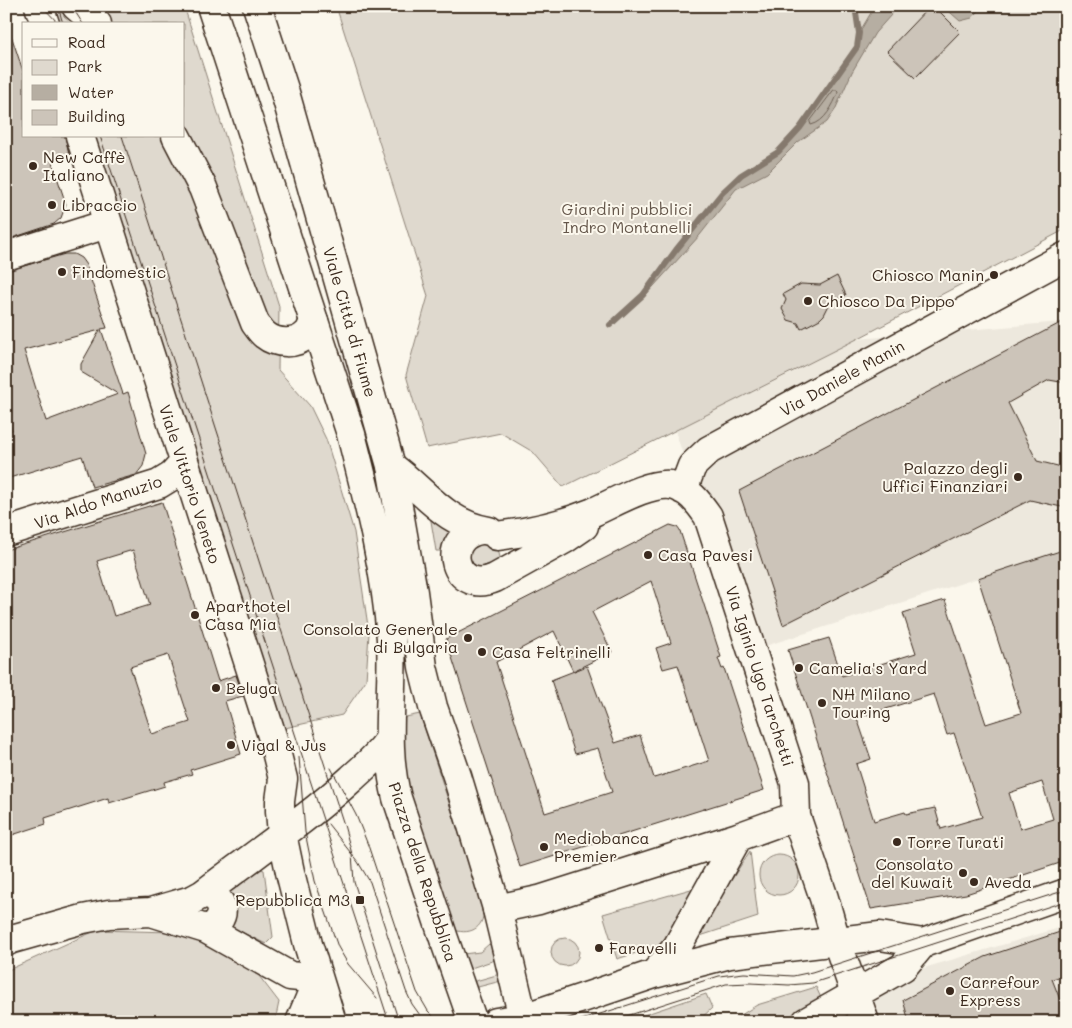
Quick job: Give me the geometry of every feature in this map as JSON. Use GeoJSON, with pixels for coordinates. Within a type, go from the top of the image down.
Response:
{"type":"FeatureCollection","features":[{"type":"Feature","properties":{"kind":"street"},"geometry":{"type":"LineString","coordinates":[[39,6],[44,22]]}},
{"type":"Feature","properties":{"kind":"street"},"geometry":{"type":"LineString","coordinates":[[76,6],[95,22]]}},
{"type":"Feature","properties":{"kind":"street","name":"Viale Città di Fiume"},"geometry":{"type":"LineString","coordinates":[[211,6],[350,434],[368,500],[380,559],[391,637],[392,693],[388,741]]}},
{"type":"Feature","properties":{"kind":"street","name":"Viale Città di Fiume"},"geometry":{"type":"LineString","coordinates":[[257,6],[286,98],[391,466],[423,667],[433,707],[457,776],[497,909]]}},
{"type":"Feature","properties":{"kind":"street","name":"Viale Vittorio Veneto"},"geometry":{"type":"LineString","coordinates":[[81,138],[273,739],[284,779],[280,800],[282,834]]}},
{"type":"Feature","properties":{"kind":"street"},"geometry":{"type":"LineString","coordinates":[[177,138],[203,188],[255,323],[265,335],[276,341],[286,342],[306,336],[314,321]]}},
{"type":"Feature","properties":{"kind":"street"},"geometry":{"type":"LineString","coordinates":[[6,256],[107,224]]}},
{"type":"Feature","properties":{"kind":"street","name":"Via Daniele Manin"},"geometry":{"type":"LineString","coordinates":[[683,490],[692,466],[709,450],[1066,256]]}},
{"type":"Feature","properties":{"kind":"street","name":"Via Aldo Manuzio"},"geometry":{"type":"LineString","coordinates":[[6,532],[159,484],[172,476],[184,463]]}},
{"type":"Feature","properties":{"kind":"street"},"geometry":{"type":"LineString","coordinates":[[391,466],[411,481],[440,509],[459,522],[489,533],[504,542],[507,550],[507,559],[502,573],[495,578]]}},
{"type":"Feature","properties":{"kind":"street"},"geometry":{"type":"LineString","coordinates":[[631,494],[565,539],[487,582],[478,582],[467,578],[456,566],[456,550],[459,542],[466,535],[530,532],[591,513],[631,494],[657,486],[671,485],[683,490]]}},
{"type":"Feature","properties":{"kind":"street","name":"Via Iginio Ugo Tarchetti"},"geometry":{"type":"LineString","coordinates":[[683,490],[698,501],[708,516],[795,783],[796,816]]}},
{"type":"Feature","properties":{"kind":"street"},"geometry":{"type":"LineString","coordinates":[[199,912],[282,834],[364,768],[388,741]]}},
{"type":"Feature","properties":{"kind":"street","name":"Piazza della Repubblica"},"geometry":{"type":"LineString","coordinates":[[388,741],[390,768],[397,798],[444,940],[474,1022]]}},
{"type":"Feature","properties":{"kind":"street"},"geometry":{"type":"LineString","coordinates":[[524,1020],[497,909],[539,900],[738,837],[796,816],[865,1022]]}},
{"type":"Feature","properties":{"kind":"street"},"geometry":{"type":"LineString","coordinates":[[282,834],[300,916],[332,1022]]}},
{"type":"Feature","properties":{"kind":"street"},"geometry":{"type":"LineString","coordinates":[[654,974],[677,947],[738,837]]}},
{"type":"Feature","properties":{"kind":"street"},"geometry":{"type":"LineString","coordinates":[[496,1022],[524,1020],[654,974],[730,954],[880,936],[923,942],[1066,893]]}},
{"type":"Feature","properties":{"kind":"street"},"geometry":{"type":"LineString","coordinates":[[8,934],[109,914],[199,912],[290,976],[318,979]]}},
{"type":"Feature","properties":{"kind":"street"},"geometry":{"type":"LineString","coordinates":[[806,1022],[903,967],[923,942]]}},
{"type":"Feature","properties":{"kind":"street"},"geometry":{"type":"LineString","coordinates":[[300,1022],[318,979]]}},
{"type":"Feature","properties":{"kind":"shaded area"},"geometry":{"type":"Polygon","coordinates":[[[1066,323],[1066,698],[1021,713],[978,578],[747,652],[675,430],[857,339],[1066,323]]]}},
{"type":"Feature","properties":{"kind":"shaded area"},"geometry":{"type":"Polygon","coordinates":[[[1066,926],[1066,1022],[877,1022],[866,985],[1066,926]]]}},
{"type":"Feature","properties":{"kind":"green space"},"geometry":{"type":"Polygon","coordinates":[[[49,6],[184,6],[279,306],[278,370],[310,406],[326,439],[354,532],[369,633],[366,680],[342,715],[285,728],[92,138],[185,138],[185,22],[53,22],[49,6]]]}},
{"type":"Feature","properties":{"kind":"green space","name":"Giardini pubblici Indro Montanelli"},"geometry":{"type":"Polygon","coordinates":[[[336,6],[1066,6],[1066,229],[857,339],[563,487],[533,452],[501,433],[427,448],[406,375],[428,296],[336,6]]]}},
{"type":"Feature","properties":{"kind":"green space"},"geometry":{"type":"Polygon","coordinates":[[[430,515],[454,530],[444,551],[436,551],[430,515]]]}},
{"type":"Feature","properties":{"kind":"green space"},"geometry":{"type":"Polygon","coordinates":[[[473,539],[497,546],[500,557],[498,563],[476,574],[464,547],[473,539]]]}},
{"type":"Feature","properties":{"kind":"green space"},"geometry":{"type":"Polygon","coordinates":[[[420,714],[483,907],[480,924],[467,932],[454,930],[407,793],[401,718],[420,714]]]}},
{"type":"Feature","properties":{"kind":"green space"},"geometry":{"type":"Polygon","coordinates":[[[750,851],[758,917],[694,938],[750,851]]]}},
{"type":"Feature","properties":{"kind":"green space"},"geometry":{"type":"Polygon","coordinates":[[[779,855],[793,861],[799,875],[793,889],[779,895],[765,889],[759,875],[765,861],[779,855]]]}},
{"type":"Feature","properties":{"kind":"green space"},"geometry":{"type":"Polygon","coordinates":[[[257,868],[264,870],[273,937],[266,944],[227,925],[225,894],[239,886],[257,868]]]}},
{"type":"Feature","properties":{"kind":"green space"},"geometry":{"type":"Polygon","coordinates":[[[698,887],[665,944],[617,959],[603,914],[698,887]]]}},
{"type":"Feature","properties":{"kind":"green space"},"geometry":{"type":"Polygon","coordinates":[[[97,930],[171,932],[227,952],[256,972],[279,1002],[275,1021],[6,1022],[6,971],[97,930]]]}},
{"type":"Feature","properties":{"kind":"green space"},"geometry":{"type":"Polygon","coordinates":[[[565,938],[575,942],[579,952],[575,962],[565,966],[555,962],[551,952],[555,942],[565,938]]]}},
{"type":"Feature","properties":{"kind":"green space"},"geometry":{"type":"Polygon","coordinates":[[[489,944],[495,960],[468,969],[463,954],[480,952],[489,944]]]}},
{"type":"Feature","properties":{"kind":"green space"},"geometry":{"type":"Polygon","coordinates":[[[500,974],[501,981],[474,988],[472,982],[500,974]]]}},
{"type":"Feature","properties":{"kind":"green space"},"geometry":{"type":"Polygon","coordinates":[[[816,987],[821,998],[779,1022],[730,1022],[757,1005],[816,987]]]}},
{"type":"Feature","properties":{"kind":"green space"},"geometry":{"type":"Polygon","coordinates":[[[706,994],[712,1008],[697,1022],[623,1022],[706,994]]]}},
{"type":"Feature","properties":{"kind":"water"},"geometry":{"type":"Polygon","coordinates":[[[875,6],[899,6],[875,33],[852,72],[835,110],[827,122],[798,142],[767,173],[736,189],[700,235],[644,297],[613,325],[610,325],[643,295],[722,193],[741,175],[778,152],[800,128],[857,47],[859,33],[875,6]]]}},
{"type":"Feature","properties":{"kind":"water"},"geometry":{"type":"Polygon","coordinates":[[[943,6],[980,6],[980,10],[972,18],[960,21],[943,6]]]}},
{"type":"Feature","properties":{"kind":"building"},"geometry":{"type":"Polygon","coordinates":[[[930,6],[934,6],[960,32],[915,78],[887,51],[930,6]]]}},
{"type":"Feature","properties":{"kind":"building"},"geometry":{"type":"Polygon","coordinates":[[[6,32],[10,32],[22,68],[22,138],[65,138],[69,154],[51,159],[66,204],[61,218],[54,224],[6,240],[6,32]]]}},
{"type":"Feature","properties":{"kind":"building"},"geometry":{"type":"Polygon","coordinates":[[[65,254],[74,254],[81,258],[86,265],[107,328],[101,329],[123,394],[128,392],[146,454],[143,466],[136,475],[92,487],[82,456],[6,479],[6,432],[12,430],[6,413],[6,271],[65,254]],[[100,330],[24,350],[46,421],[118,394],[81,372],[81,364],[100,330]]]}},
{"type":"Feature","properties":{"kind":"building"},"geometry":{"type":"Polygon","coordinates":[[[837,276],[846,295],[830,303],[820,319],[801,329],[798,323],[788,320],[782,309],[786,300],[783,294],[801,284],[820,285],[837,276]]]}},
{"type":"Feature","properties":{"kind":"building","name":"Palazzo degli Uffici Finanziari"},"geometry":{"type":"Polygon","coordinates":[[[1066,320],[1066,383],[1049,380],[1008,403],[1037,461],[1066,468],[1066,508],[1030,500],[783,625],[739,491],[1066,320]]]}},
{"type":"Feature","properties":{"kind":"building"},"geometry":{"type":"Polygon","coordinates":[[[162,502],[218,681],[236,675],[243,696],[225,701],[241,754],[190,770],[192,774],[164,782],[165,786],[109,803],[108,798],[45,818],[46,824],[6,837],[6,550],[162,502]],[[133,550],[97,561],[114,616],[150,605],[133,550]],[[168,655],[130,667],[152,734],[190,722],[168,655]]]}},
{"type":"Feature","properties":{"kind":"building"},"geometry":{"type":"Polygon","coordinates":[[[670,525],[677,527],[680,531],[721,657],[718,658],[722,669],[724,668],[764,790],[520,867],[446,639],[670,525]],[[651,581],[592,612],[612,652],[573,671],[554,631],[496,662],[545,813],[612,792],[598,748],[575,754],[551,680],[587,666],[615,743],[640,735],[654,778],[709,761],[678,665],[663,669],[656,648],[671,643],[651,581]]]}},
{"type":"Feature","properties":{"kind":"building"},"geometry":{"type":"Polygon","coordinates":[[[1066,549],[1066,861],[966,894],[871,909],[788,650],[829,638],[842,676],[916,653],[903,613],[945,600],[986,724],[1021,713],[978,578],[1066,549]],[[934,694],[857,718],[871,759],[856,764],[874,821],[905,812],[906,814],[935,808],[941,829],[982,817],[954,733],[947,735],[934,694]],[[1042,782],[1009,793],[1020,829],[1053,819],[1042,782]]]}},
{"type":"Feature","properties":{"kind":"building"},"geometry":{"type":"Polygon","coordinates":[[[1066,930],[1066,975],[1052,979],[1066,1015],[1066,1022],[909,1022],[903,1000],[985,957],[1066,930]]]}},
{"type":"Feature","properties":{"kind":"waterway"},"geometry":{"type":"LineString","coordinates":[[610,325],[643,295],[722,193],[741,175],[778,152],[800,128],[857,47],[859,33],[855,6]]}},
{"type":"Feature","properties":{"kind":"tram line"},"geometry":{"type":"LineString","coordinates":[[42,6],[57,22]]}},
{"type":"Feature","properties":{"kind":"tram line"},"geometry":{"type":"LineString","coordinates":[[58,6],[62,22]]}},
{"type":"Feature","properties":{"kind":"tram line"},"geometry":{"type":"LineString","coordinates":[[68,6],[76,13],[82,22]]}},
{"type":"Feature","properties":{"kind":"tram line"},"geometry":{"type":"LineString","coordinates":[[101,138],[389,1022]]}},
{"type":"Feature","properties":{"kind":"tram line"},"geometry":{"type":"LineString","coordinates":[[123,138],[344,825],[352,854],[354,882],[399,1022]]}},
{"type":"Feature","properties":{"kind":"tram line"},"geometry":{"type":"LineString","coordinates":[[299,757],[305,832],[315,881],[338,947],[348,964],[377,998]]}},
{"type":"Feature","properties":{"kind":"tram line"},"geometry":{"type":"LineString","coordinates":[[331,768],[356,815],[368,845],[417,992],[428,1011],[439,1022]]}},
{"type":"Feature","properties":{"kind":"tram line"},"geometry":{"type":"LineString","coordinates":[[328,824],[358,862],[370,882],[406,991],[412,1004],[425,1022]]}},
{"type":"Feature","properties":{"kind":"tram line"},"geometry":{"type":"LineString","coordinates":[[575,1022],[719,976],[744,973],[793,976],[812,972],[1066,890]]}},
{"type":"Feature","properties":{"kind":"tram line"},"geometry":{"type":"LineString","coordinates":[[608,1022],[726,984],[789,985],[813,983],[1066,901]]}},
{"type":"Feature","properties":{"kind":"place","name":"New Caffè Italiano"},"geometry":{"type":"Point","coordinates":[33,166]}},
{"type":"Feature","properties":{"kind":"place","name":"Libraccio"},"geometry":{"type":"Point","coordinates":[52,205]}},
{"type":"Feature","properties":{"kind":"place","name":"Findomestic"},"geometry":{"type":"Point","coordinates":[62,272]}},
{"type":"Feature","properties":{"kind":"place","name":"Chiosco Manin"},"geometry":{"type":"Point","coordinates":[994,275]}},
{"type":"Feature","properties":{"kind":"place","name":"Chiosco Da Pippo"},"geometry":{"type":"Point","coordinates":[808,301]}},
{"type":"Feature","properties":{"kind":"place","name":"Palazzo degli Uffici Finanziari"},"geometry":{"type":"Point","coordinates":[1018,477]}},
{"type":"Feature","properties":{"kind":"place","name":"Casa Pavesi"},"geometry":{"type":"Point","coordinates":[648,555]}},
{"type":"Feature","properties":{"kind":"place","name":"Aparthotel Casa Mia"},"geometry":{"type":"Point","coordinates":[195,615]}},
{"type":"Feature","properties":{"kind":"place","name":"Consolato Generale di Bulgaria"},"geometry":{"type":"Point","coordinates":[468,638]}},
{"type":"Feature","properties":{"kind":"place","name":"Casa Feltrinelli"},"geometry":{"type":"Point","coordinates":[482,652]}},
{"type":"Feature","properties":{"kind":"place","name":"Camelia's Yard"},"geometry":{"type":"Point","coordinates":[799,668]}},
{"type":"Feature","properties":{"kind":"place","name":"Beluga"},"geometry":{"type":"Point","coordinates":[216,688]}},
{"type":"Feature","properties":{"kind":"place","name":"NH Milano Touring"},"geometry":{"type":"Point","coordinates":[822,703]}},
{"type":"Feature","properties":{"kind":"place","name":"Vigal & Jus"},"geometry":{"type":"Point","coordinates":[231,745]}},
{"type":"Feature","properties":{"kind":"place","name":"Torre Turati"},"geometry":{"type":"Point","coordinates":[897,842]}},
{"type":"Feature","properties":{"kind":"place","name":"Mediobanca Premier"},"geometry":{"type":"Point","coordinates":[544,847]}},
{"type":"Feature","properties":{"kind":"place","name":"Consolato del Kuwait"},"geometry":{"type":"Point","coordinates":[963,873]}},
{"type":"Feature","properties":{"kind":"place","name":"Aveda"},"geometry":{"type":"Point","coordinates":[974,882]}},
{"type":"Feature","properties":{"kind":"place","name":"Repubblica M3"},"geometry":{"type":"Point","coordinates":[360,900]}},
{"type":"Feature","properties":{"kind":"place","name":"Faravelli"},"geometry":{"type":"Point","coordinates":[599,948]}},
{"type":"Feature","properties":{"kind":"place","name":"Carrefour Express"},"geometry":{"type":"Point","coordinates":[950,991]}}]}
